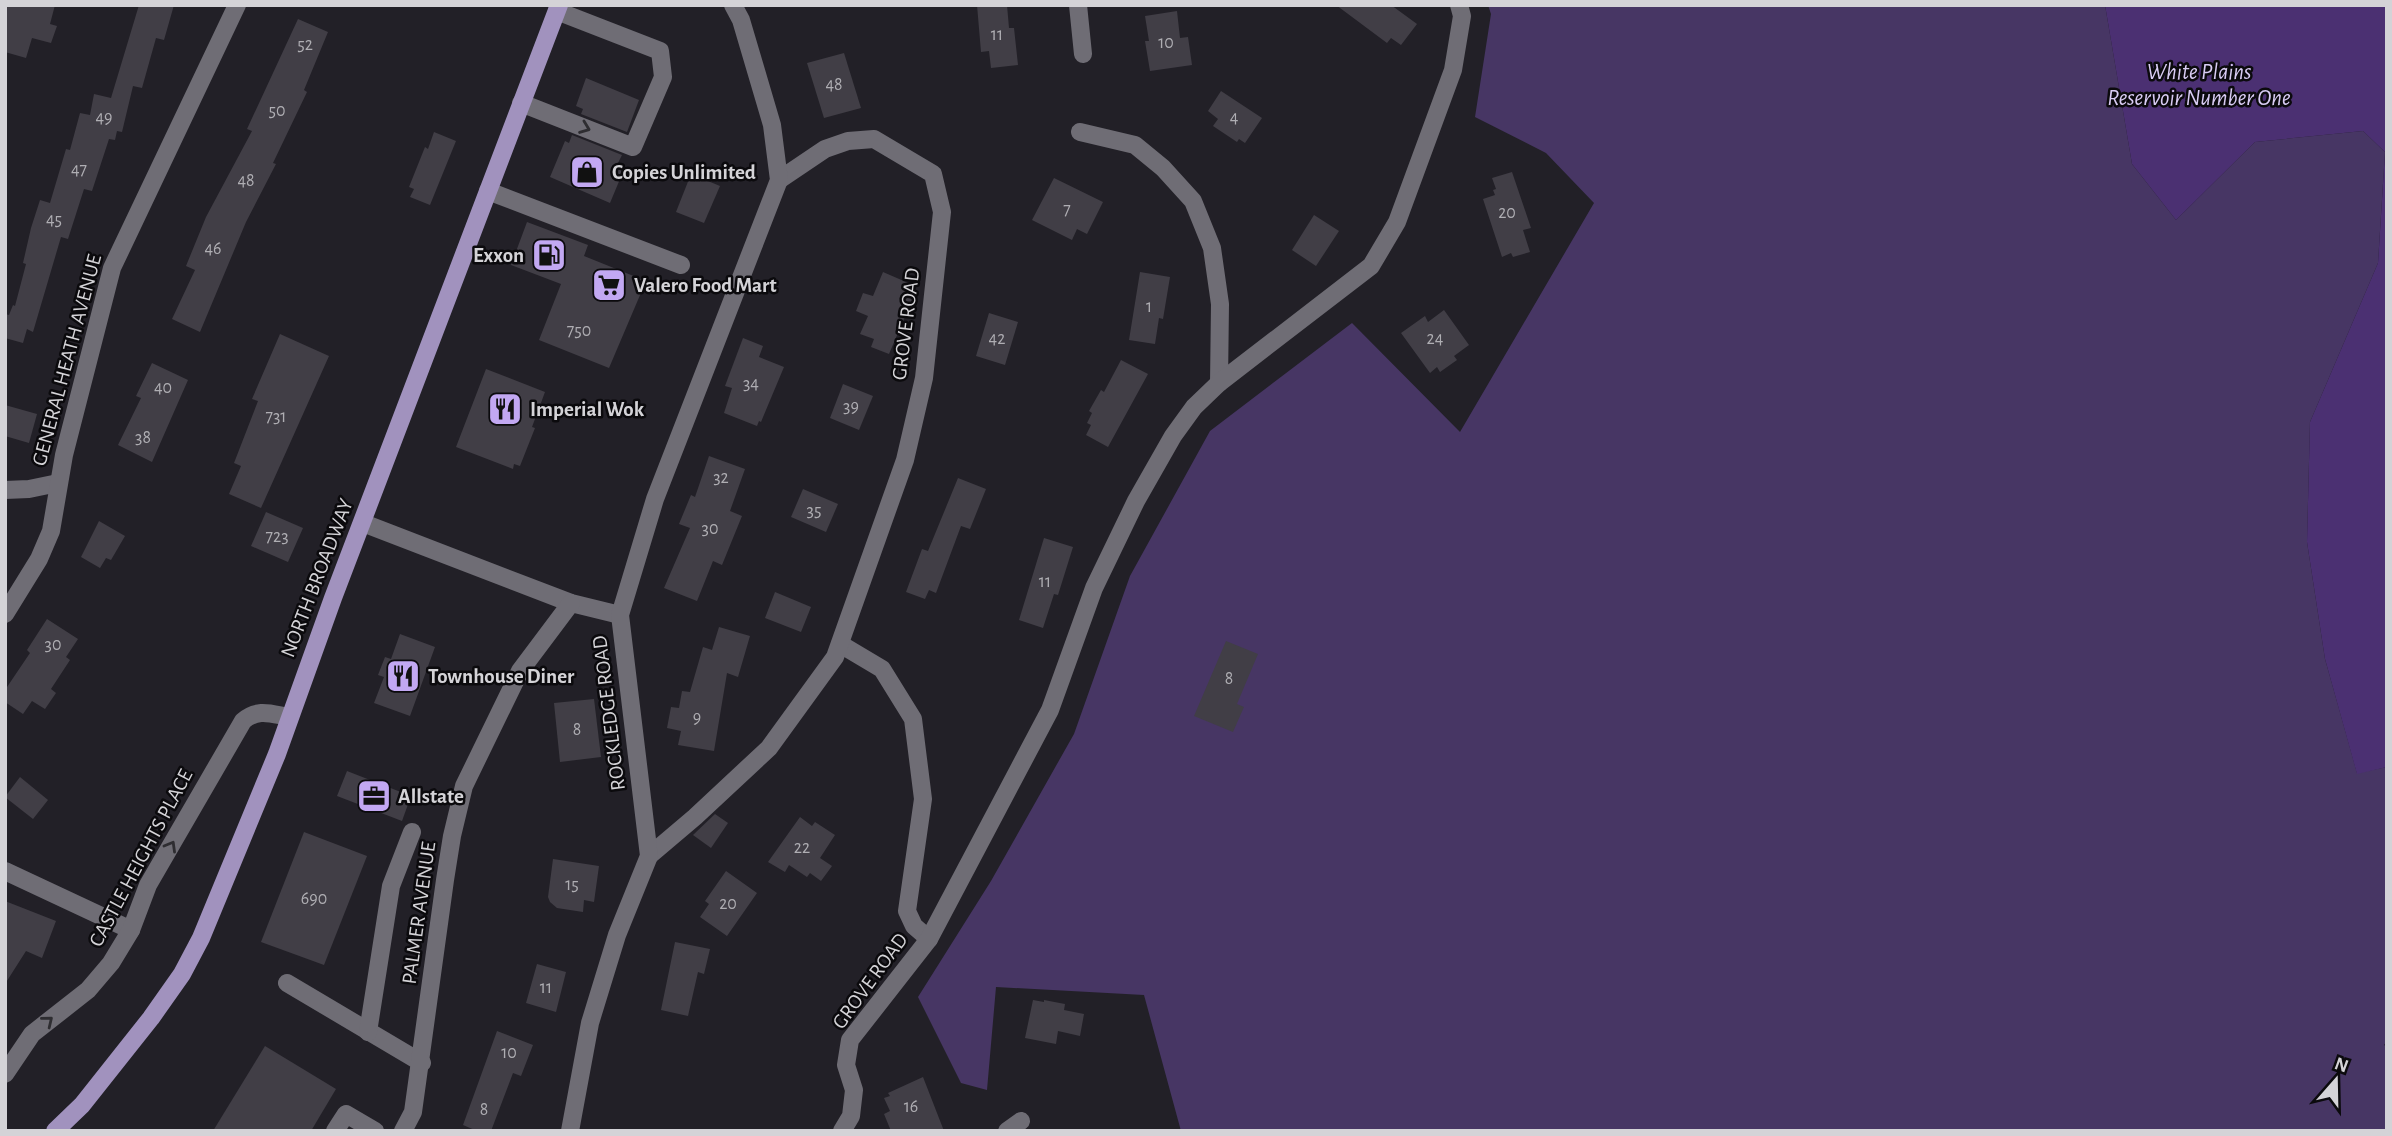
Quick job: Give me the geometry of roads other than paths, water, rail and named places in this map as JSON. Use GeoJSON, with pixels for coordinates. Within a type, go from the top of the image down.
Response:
{"type":"FeatureCollection","features":[{"type":"Feature","properties":{"kind":"main road","name":"NORTH BROADWAY"},"geometry":{"type":"LineString","coordinates":[[55,1131],[82,1105],[124,1054],[182,974],[201,938],[289,717],[558,8]]}},
{"type":"Feature","properties":{"kind":"street","name":"GENERAL HEATH AVENUE"},"geometry":{"type":"LineString","coordinates":[[5,614],[39,559],[51,531],[58,483],[112,268],[237,5]]}},
{"type":"Feature","properties":{"kind":"street"},"geometry":{"type":"LineString","coordinates":[[1078,5],[1083,54]]}},
{"type":"Feature","properties":{"kind":"street","name":"GROVE ROAD"},"geometry":{"type":"LineString","coordinates":[[842,1131],[851,1116],[854,1090],[846,1065],[850,1040],[929,939],[999,802],[1050,710],[1094,588],[1136,501],[1173,436],[1194,407],[1219,383],[1371,266],[1397,222],[1452,70],[1462,16],[1459,5]]}},
{"type":"Feature","properties":{"kind":"street"},"geometry":{"type":"LineString","coordinates":[[521,103],[633,147],[663,77],[660,51],[558,8]]}},
{"type":"Feature","properties":{"kind":"street"},"geometry":{"type":"LineString","coordinates":[[741,10],[772,125],[779,180]]}},
{"type":"Feature","properties":{"kind":"street"},"geometry":{"type":"LineString","coordinates":[[1080,132],[1135,145],[1163,168],[1193,201],[1212,248],[1220,304],[1219,383]]}},
{"type":"Feature","properties":{"kind":"street","name":"GROVE ROAD"},"geometry":{"type":"LineString","coordinates":[[649,856],[769,748],[835,657],[905,460],[924,378],[942,212],[933,174],[874,139],[848,141],[825,149],[779,180]]}},
{"type":"Feature","properties":{"kind":"street","name":"ROCKLEDGE ROAD"},"geometry":{"type":"LineString","coordinates":[[570,1131],[590,1023],[617,935],[649,856],[620,615],[656,499],[779,180]]}},
{"type":"Feature","properties":{"kind":"street"},"geometry":{"type":"LineString","coordinates":[[488,191],[681,265]]}},
{"type":"Feature","properties":{"kind":"street"},"geometry":{"type":"LineString","coordinates":[[5,489],[29,489],[58,483]]}},
{"type":"Feature","properties":{"kind":"street"},"geometry":{"type":"LineString","coordinates":[[363,523],[571,603],[620,615]]}},
{"type":"Feature","properties":{"kind":"street","name":"PALMER AVENUE"},"geometry":{"type":"LineString","coordinates":[[402,1131],[413,1112],[422,1063],[445,880],[464,786],[520,671],[571,603]]}},
{"type":"Feature","properties":{"kind":"street","name":"GROVE ROAD"},"geometry":{"type":"LineString","coordinates":[[840,644],[882,669],[913,719],[923,799],[907,911],[914,926],[929,939]]}},
{"type":"Feature","properties":{"kind":"street","name":"CASTLE HEIGHTS PLACE"},"geometry":{"type":"LineString","coordinates":[[5,1074],[33,1034],[88,990],[111,963],[131,930],[148,885],[243,721],[260,711],[289,717]]}},
{"type":"Feature","properties":{"kind":"street"},"geometry":{"type":"LineString","coordinates":[[368,1031],[391,886],[412,832]]}},
{"type":"Feature","properties":{"kind":"street"},"geometry":{"type":"LineString","coordinates":[[5,871],[131,930]]}},
{"type":"Feature","properties":{"kind":"street"},"geometry":{"type":"LineString","coordinates":[[287,983],[422,1063]]}},
{"type":"Feature","properties":{"kind":"street"},"geometry":{"type":"LineString","coordinates":[[335,1131],[346,1114],[375,1131]]}},
{"type":"Feature","properties":{"kind":"water","name":"White Plains Reservoir Number One"},"geometry":{"type":"Polygon","coordinates":[[[2105,5],[2387,5],[2387,767],[2357,774],[2325,659],[2307,542],[2310,422],[2378,263],[2385,152],[2363,131],[2255,142],[2176,220],[2132,164],[2105,5]]]}},
{"type":"Feature","properties":{"kind":"place","name":"Copies Unlimited"},"geometry":{"type":"Point","coordinates":[587,172]}},
{"type":"Feature","properties":{"kind":"place","name":"Exxon"},"geometry":{"type":"Point","coordinates":[549,255]}},
{"type":"Feature","properties":{"kind":"place","name":"Valero Food Mart"},"geometry":{"type":"Point","coordinates":[609,285]}},
{"type":"Feature","properties":{"kind":"place","name":"Imperial Wok"},"geometry":{"type":"Point","coordinates":[505,409]}},
{"type":"Feature","properties":{"kind":"place","name":"Townhouse Diner"},"geometry":{"type":"Point","coordinates":[403,676]}},
{"type":"Feature","properties":{"kind":"place","name":"Allstate"},"geometry":{"type":"Point","coordinates":[374,796]}}]}
